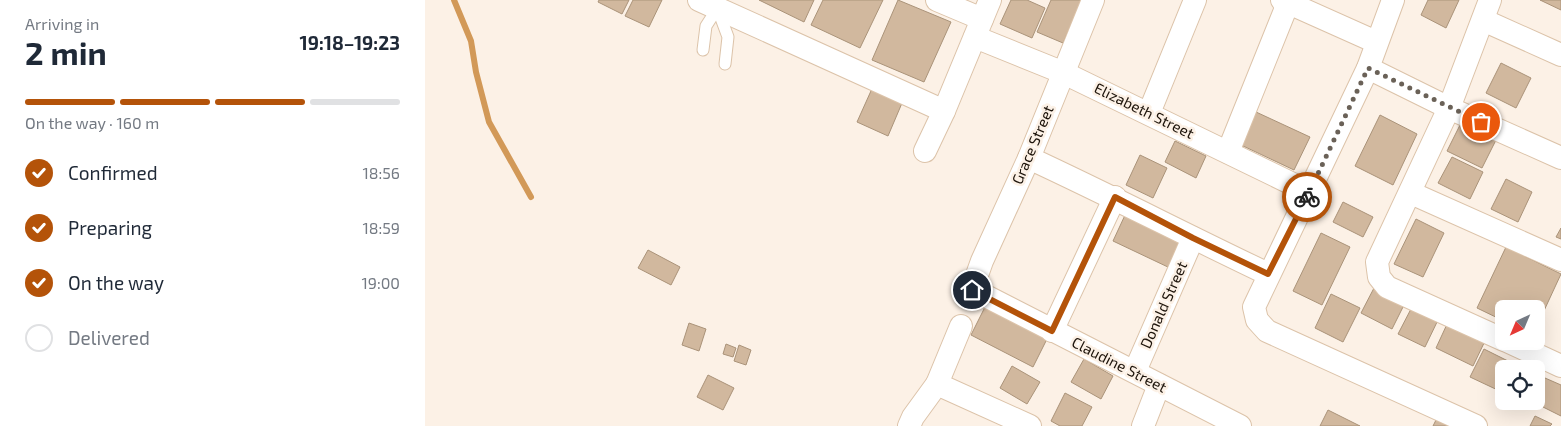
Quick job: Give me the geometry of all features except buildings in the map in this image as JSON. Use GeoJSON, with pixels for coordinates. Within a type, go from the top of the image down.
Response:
{"type":"FeatureCollection","features":[{"type":"Feature","properties":{"kind":"street","name":"Elizabeth Street"},"geometry":{"type":"LineString","coordinates":[[937,0],[982,19],[1064,73],[1309,192]]}},
{"type":"Feature","properties":{"kind":"street","name":"Grace Street"},"geometry":{"type":"LineString","coordinates":[[972,290],[982,262],[1029,158],[1093,0]]}},
{"type":"Feature","properties":{"kind":"street"},"geometry":{"type":"LineString","coordinates":[[1149,113],[1195,0]]}},
{"type":"Feature","properties":{"kind":"street"},"geometry":{"type":"LineString","coordinates":[[1393,0],[1368,68],[1268,274],[1254,307],[1257,320],[1267,331],[1476,426]]}},
{"type":"Feature","properties":{"kind":"street"},"geometry":{"type":"LineString","coordinates":[[1228,152],[1285,1],[1376,42]]}},
{"type":"Feature","properties":{"kind":"street"},"geometry":{"type":"LineString","coordinates":[[711,3],[944,111]]}},
{"type":"Feature","properties":{"kind":"street"},"geometry":{"type":"LineString","coordinates":[[1495,336],[1387,287],[1379,277],[1377,262],[1411,193],[1449,108],[1487,10],[1561,55]]}},
{"type":"Feature","properties":{"kind":"street"},"geometry":{"type":"LineString","coordinates":[[925,151],[944,111],[982,19]]}},
{"type":"Feature","properties":{"kind":"street"},"geometry":{"type":"LineString","coordinates":[[1368,68],[1449,108],[1561,158]]}},
{"type":"Feature","properties":{"kind":"street"},"geometry":{"type":"LineString","coordinates":[[1029,158],[1115,197],[1193,238],[1268,274]]}},
{"type":"Feature","properties":{"kind":"street"},"geometry":{"type":"LineString","coordinates":[[1411,193],[1561,260]]}},
{"type":"Feature","properties":{"kind":"street"},"geometry":{"type":"LineString","coordinates":[[1052,331],[1115,197]]}},
{"type":"Feature","properties":{"kind":"street","name":"Donald Street"},"geometry":{"type":"LineString","coordinates":[[1135,372],[1193,238]]}},
{"type":"Feature","properties":{"kind":"street","name":"Claudine Street"},"geometry":{"type":"LineString","coordinates":[[972,290],[1240,426]]}},
{"type":"Feature","properties":{"kind":"street"},"geometry":{"type":"LineString","coordinates":[[909,426],[913,417],[937,384],[961,326]]}},
{"type":"Feature","properties":{"kind":"street"},"geometry":{"type":"LineString","coordinates":[[1525,350],[1561,366]]}},
{"type":"Feature","properties":{"kind":"street"},"geometry":{"type":"LineString","coordinates":[[937,384],[1030,426]]}},
{"type":"Feature","properties":{"kind":"street"},"geometry":{"type":"LineString","coordinates":[[1143,426],[1159,385]]}},
{"type":"Feature","properties":{"kind":"lane"},"geometry":{"type":"LineString","coordinates":[[703,50],[711,3]]}},
{"type":"Feature","properties":{"kind":"lane"},"geometry":{"type":"LineString","coordinates":[[711,3],[728,37],[725,64]]}},
{"type":"Feature","properties":{"kind":"waterway"},"geometry":{"type":"LineString","coordinates":[[454,0],[471,41],[476,72],[489,122],[531,197]]}},
{"type":"Feature","properties":{"kind":"way so far"},"geometry":{"type":"LineString","coordinates":[[1307,197],[1368,68],[1481,122]]}},
{"type":"Feature","properties":{"kind":"route"},"geometry":{"type":"LineString","coordinates":[[972,290],[1052,331],[1115,197],[1193,238],[1268,274],[1307,197]]}}]}
